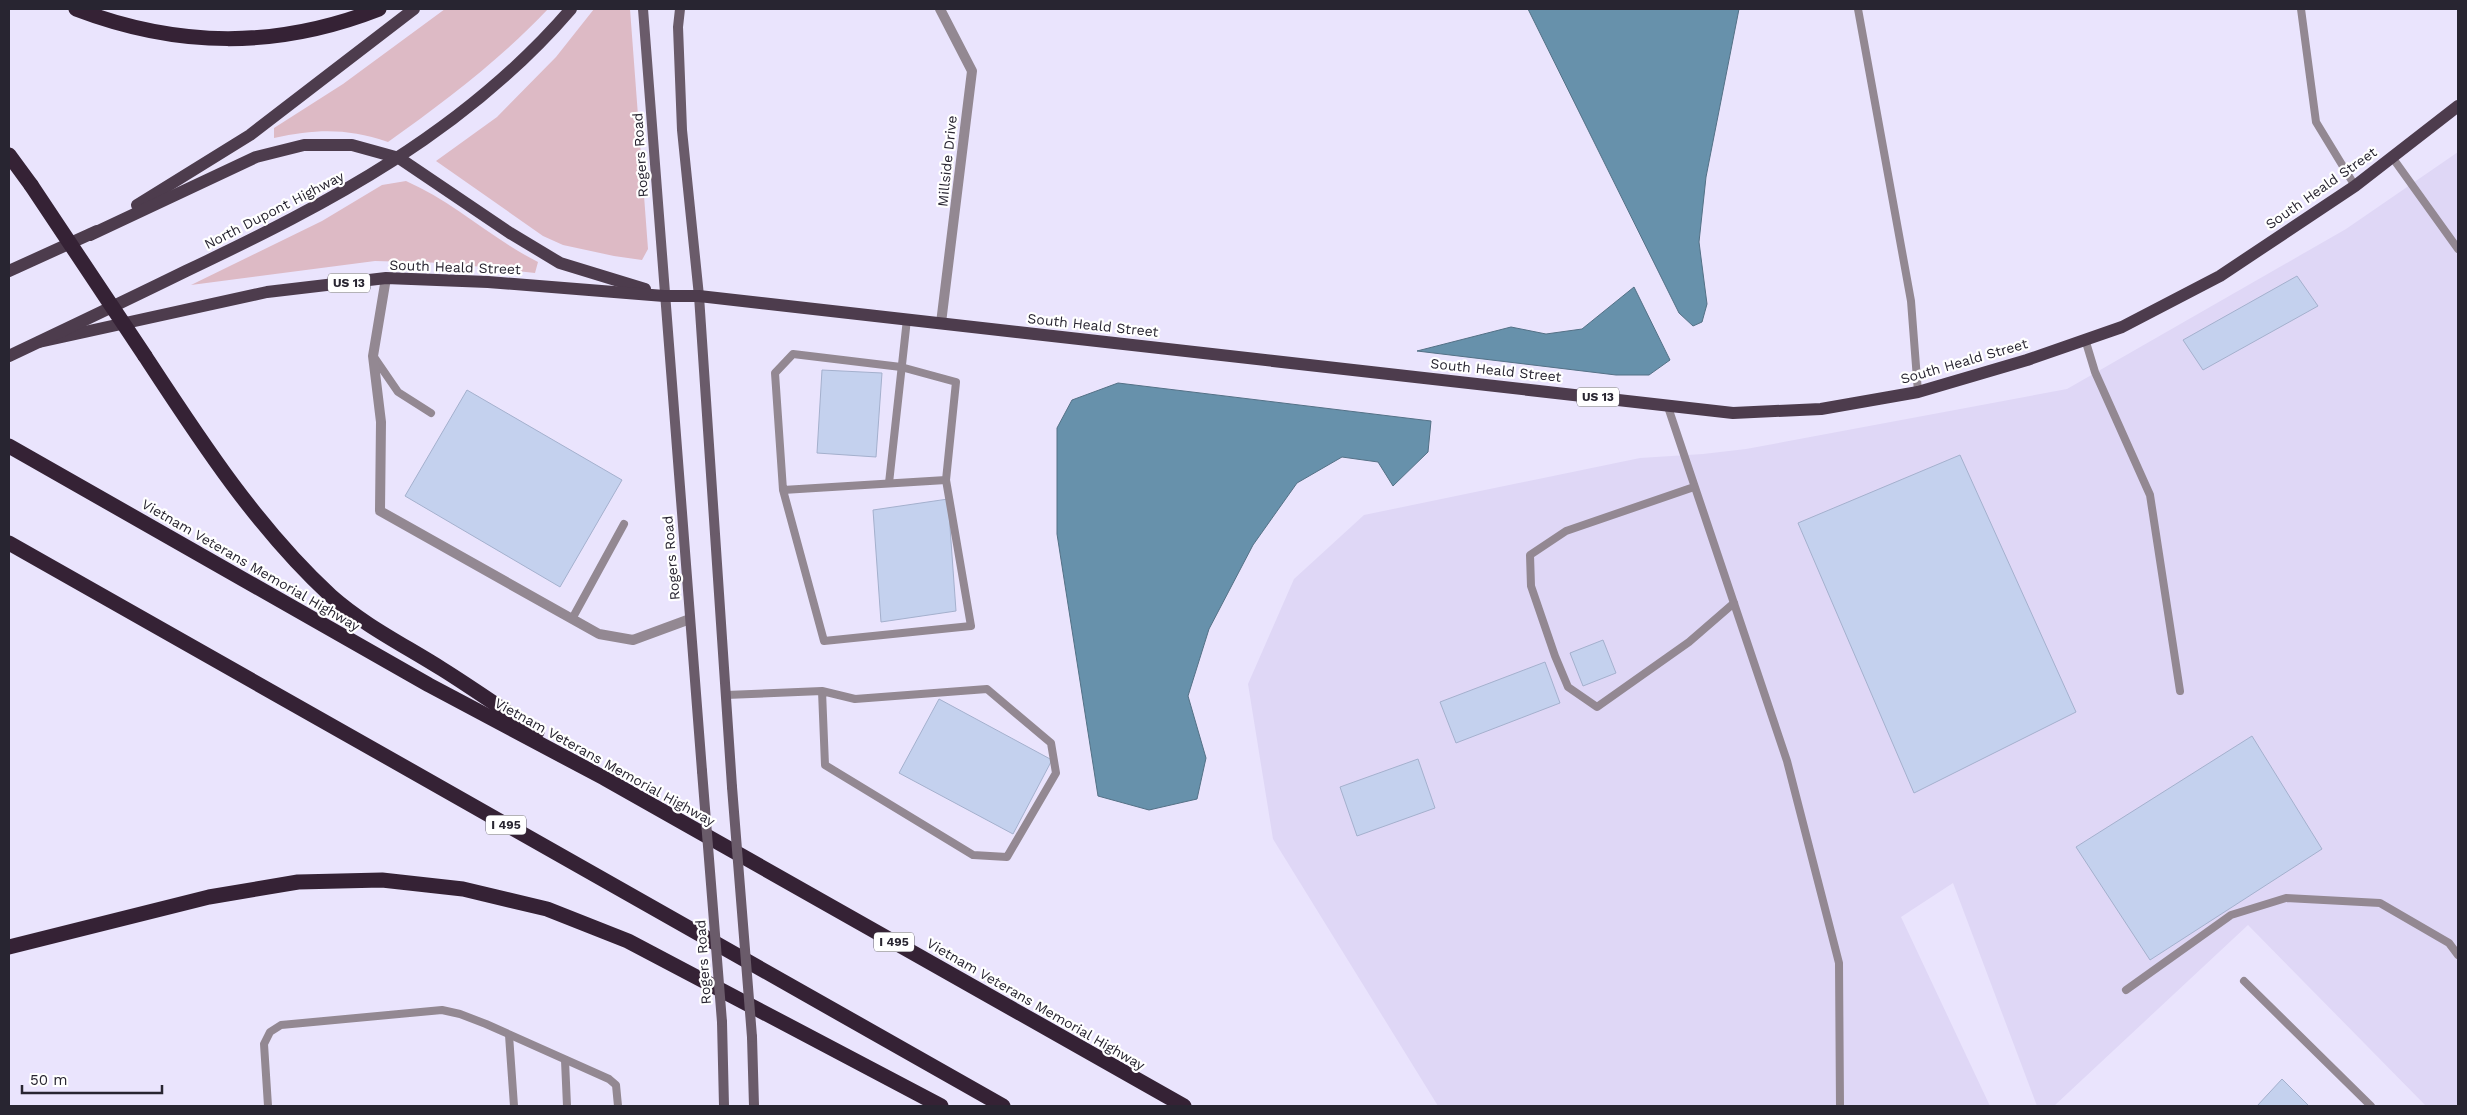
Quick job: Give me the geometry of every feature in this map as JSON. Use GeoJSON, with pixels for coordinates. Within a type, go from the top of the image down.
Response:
{"type":"FeatureCollection","features":[{"type":"Feature","properties":{"kind":"highway"},"geometry":{"type":"LineString","coordinates":[[76,9],[107,20],[162,33],[198,38],[246,40],[316,30],[379,9]]}},
{"type":"Feature","properties":{"kind":"highway"},"geometry":{"type":"LineString","coordinates":[[9,155],[197,434],[241,493],[300,565],[332,596],[370,626],[441,668],[604,778]]}},
{"type":"Feature","properties":{"kind":"highway","name":"Vietnam Veterans Memorial Highway"},"geometry":{"type":"LineString","coordinates":[[9,446],[429,685],[604,778],[1184,1106]]}},
{"type":"Feature","properties":{"kind":"highway","name":"I 495"},"geometry":{"type":"LineString","coordinates":[[9,543],[1003,1106]]}},
{"type":"Feature","properties":{"kind":"highway"},"geometry":{"type":"LineString","coordinates":[[9,947],[209,897],[298,882],[382,880],[463,888],[547,909],[628,941],[941,1106]]}},
{"type":"Feature","properties":{"kind":"main road"},"geometry":{"type":"LineString","coordinates":[[90,235],[250,135],[414,9]]}},
{"type":"Feature","properties":{"kind":"main road","name":"North Dupont Highway"},"geometry":{"type":"LineString","coordinates":[[9,356],[312,210],[400,158],[485,93],[540,44],[570,9]]}},
{"type":"Feature","properties":{"kind":"main road","name":"South Heald Street"},"geometry":{"type":"LineString","coordinates":[[39,342],[267,292],[386,278],[488,282],[664,296],[698,296],[1733,413],[1821,409],[1918,392],[2122,327],[2220,276],[2355,186],[2458,106]]}},
{"type":"Feature","properties":{"kind":"main road","name":"South Heald Street"},"geometry":{"type":"LineString","coordinates":[[90,235],[256,157],[304,144],[352,145],[400,158],[510,233],[560,262],[664,296]]}},
{"type":"Feature","properties":{"kind":"main road","name":"US 13"},"geometry":{"type":"LineString","coordinates":[[9,271],[90,235]]}},
{"type":"Feature","properties":{"kind":"street","name":"Rogers Road"},"geometry":{"type":"LineString","coordinates":[[643,9],[722,1022],[724,1106]]}},
{"type":"Feature","properties":{"kind":"street"},"geometry":{"type":"LineString","coordinates":[[680,9],[678,27],[682,130],[698,296],[732,787],[752,1037],[754,1106]]}},
{"type":"Feature","properties":{"kind":"street","name":"Millside Drive"},"geometry":{"type":"LineString","coordinates":[[940,9],[972,71],[941,323]]}},
{"type":"Feature","properties":{"kind":"street"},"geometry":{"type":"LineString","coordinates":[[386,278],[373,356],[381,422],[380,511],[599,634],[633,640],[690,619]]}},
{"type":"Feature","properties":{"kind":"lane"},"geometry":{"type":"LineString","coordinates":[[1858,9],[1911,301],[1918,392]]}},
{"type":"Feature","properties":{"kind":"lane"},"geometry":{"type":"LineString","coordinates":[[2300,9],[2316,122],[2355,186]]}},
{"type":"Feature","properties":{"kind":"lane"},"geometry":{"type":"LineString","coordinates":[[2392,157],[2458,249]]}},
{"type":"Feature","properties":{"kind":"lane"},"geometry":{"type":"LineString","coordinates":[[889,483],[907,319]]}},
{"type":"Feature","properties":{"kind":"lane"},"geometry":{"type":"LineString","coordinates":[[2085,340],[2094,372],[2150,494],[2180,691]]}},
{"type":"Feature","properties":{"kind":"lane"},"geometry":{"type":"LineString","coordinates":[[793,354],[901,367],[956,382],[946,480],[971,626],[824,641],[783,490],[775,373],[793,354]]}},
{"type":"Feature","properties":{"kind":"lane"},"geometry":{"type":"LineString","coordinates":[[373,356],[398,392],[431,413]]}},
{"type":"Feature","properties":{"kind":"lane"},"geometry":{"type":"LineString","coordinates":[[1666,404],[1787,761],[1838,963],[1840,1106]]}},
{"type":"Feature","properties":{"kind":"lane"},"geometry":{"type":"LineString","coordinates":[[783,490],[946,480]]}},
{"type":"Feature","properties":{"kind":"lane"},"geometry":{"type":"LineString","coordinates":[[1694,487],[1566,531],[1530,555],[1531,586],[1555,656],[1568,687],[1597,707],[1689,642],[1734,603]]}},
{"type":"Feature","properties":{"kind":"lane"},"geometry":{"type":"LineString","coordinates":[[572,619],[624,524]]}},
{"type":"Feature","properties":{"kind":"lane"},"geometry":{"type":"LineString","coordinates":[[726,695],[822,691],[855,699],[987,689],[1051,744],[1056,773],[1007,857],[973,855],[825,765],[822,691]]}},
{"type":"Feature","properties":{"kind":"lane"},"geometry":{"type":"LineString","coordinates":[[2126,990],[2231,915],[2286,898],[2380,903],[2449,943],[2458,955]]}},
{"type":"Feature","properties":{"kind":"lane"},"geometry":{"type":"LineString","coordinates":[[2244,981],[2371,1106]]}},
{"type":"Feature","properties":{"kind":"lane"},"geometry":{"type":"LineString","coordinates":[[268,1106],[264,1044],[270,1032],[281,1024],[442,1010],[460,1014],[608,1079],[616,1085],[618,1106]]}},
{"type":"Feature","properties":{"kind":"lane"},"geometry":{"type":"LineString","coordinates":[[509,1035],[514,1106]]}},
{"type":"Feature","properties":{"kind":"lane"},"geometry":{"type":"LineString","coordinates":[[565,1060],[567,1106]]}},
{"type":"Feature","properties":{"kind":"shaded area"},"geometry":{"type":"Polygon","coordinates":[[[445,9],[548,9],[511,45],[471,79],[388,142],[359,134],[331,131],[274,138],[274,128],[343,84],[445,9]]]}},
{"type":"Feature","properties":{"kind":"shaded area"},"geometry":{"type":"Polygon","coordinates":[[[594,9],[630,9],[648,249],[642,260],[563,245],[543,236],[436,161],[497,117],[556,57],[594,9]]]}},
{"type":"Feature","properties":{"kind":"shaded area"},"geometry":{"type":"Polygon","coordinates":[[[2458,152],[2458,1106],[2426,1106],[2248,925],[2054,1106],[2037,1106],[1953,883],[1901,917],[1990,1106],[1438,1106],[1273,839],[1248,684],[1294,579],[1364,515],[1640,458],[1746,449],[2067,389],[2346,229],[2458,152]]]}},
{"type":"Feature","properties":{"kind":"shaded area"},"geometry":{"type":"Polygon","coordinates":[[[406,181],[440,199],[505,243],[538,262],[535,273],[447,263],[375,261],[191,285],[322,221],[382,185],[406,181]]]}},
{"type":"Feature","properties":{"kind":"water"},"geometry":{"type":"Polygon","coordinates":[[[1528,9],[1739,9],[1706,177],[1699,242],[1707,304],[1702,322],[1693,326],[1679,313],[1528,9]]]}},
{"type":"Feature","properties":{"kind":"water"},"geometry":{"type":"Polygon","coordinates":[[[1634,287],[1670,360],[1649,375],[1616,375],[1417,351],[1511,327],[1546,334],[1582,329],[1634,287]]]}},
{"type":"Feature","properties":{"kind":"water"},"geometry":{"type":"Polygon","coordinates":[[[1118,383],[1431,421],[1428,452],[1393,486],[1378,462],[1342,457],[1297,483],[1253,545],[1209,629],[1188,696],[1206,758],[1197,799],[1149,810],[1098,796],[1057,534],[1057,428],[1072,400],[1118,383]]]}},
{"type":"Feature","properties":{"kind":"building"},"geometry":{"type":"Polygon","coordinates":[[[2297,276],[2318,306],[2203,370],[2183,340],[2297,276]]]}},
{"type":"Feature","properties":{"kind":"building"},"geometry":{"type":"Polygon","coordinates":[[[822,370],[882,373],[876,457],[817,453],[822,370]]]}},
{"type":"Feature","properties":{"kind":"building"},"geometry":{"type":"Polygon","coordinates":[[[467,390],[622,480],[560,587],[405,496],[467,390]]]}},
{"type":"Feature","properties":{"kind":"building"},"geometry":{"type":"Polygon","coordinates":[[[1960,455],[2076,712],[1914,793],[1798,523],[1960,455]]]}},
{"type":"Feature","properties":{"kind":"building"},"geometry":{"type":"Polygon","coordinates":[[[948,499],[956,611],[881,622],[873,510],[948,499]]]}},
{"type":"Feature","properties":{"kind":"building"},"geometry":{"type":"Polygon","coordinates":[[[1603,640],[1616,673],[1583,686],[1570,653],[1603,640]]]}},
{"type":"Feature","properties":{"kind":"building"},"geometry":{"type":"Polygon","coordinates":[[[1545,662],[1560,703],[1456,743],[1440,702],[1545,662]]]}},
{"type":"Feature","properties":{"kind":"building"},"geometry":{"type":"Polygon","coordinates":[[[939,699],[1052,760],[1013,834],[899,773],[939,699]]]}},
{"type":"Feature","properties":{"kind":"building"},"geometry":{"type":"Polygon","coordinates":[[[2252,736],[2322,849],[2150,960],[2076,847],[2252,736]]]}},
{"type":"Feature","properties":{"kind":"building"},"geometry":{"type":"Polygon","coordinates":[[[1418,759],[1435,808],[1357,836],[1340,787],[1418,759]]]}},
{"type":"Feature","properties":{"kind":"building"},"geometry":{"type":"Polygon","coordinates":[[[2282,1079],[2309,1106],[2257,1106],[2282,1079]]]}}]}
